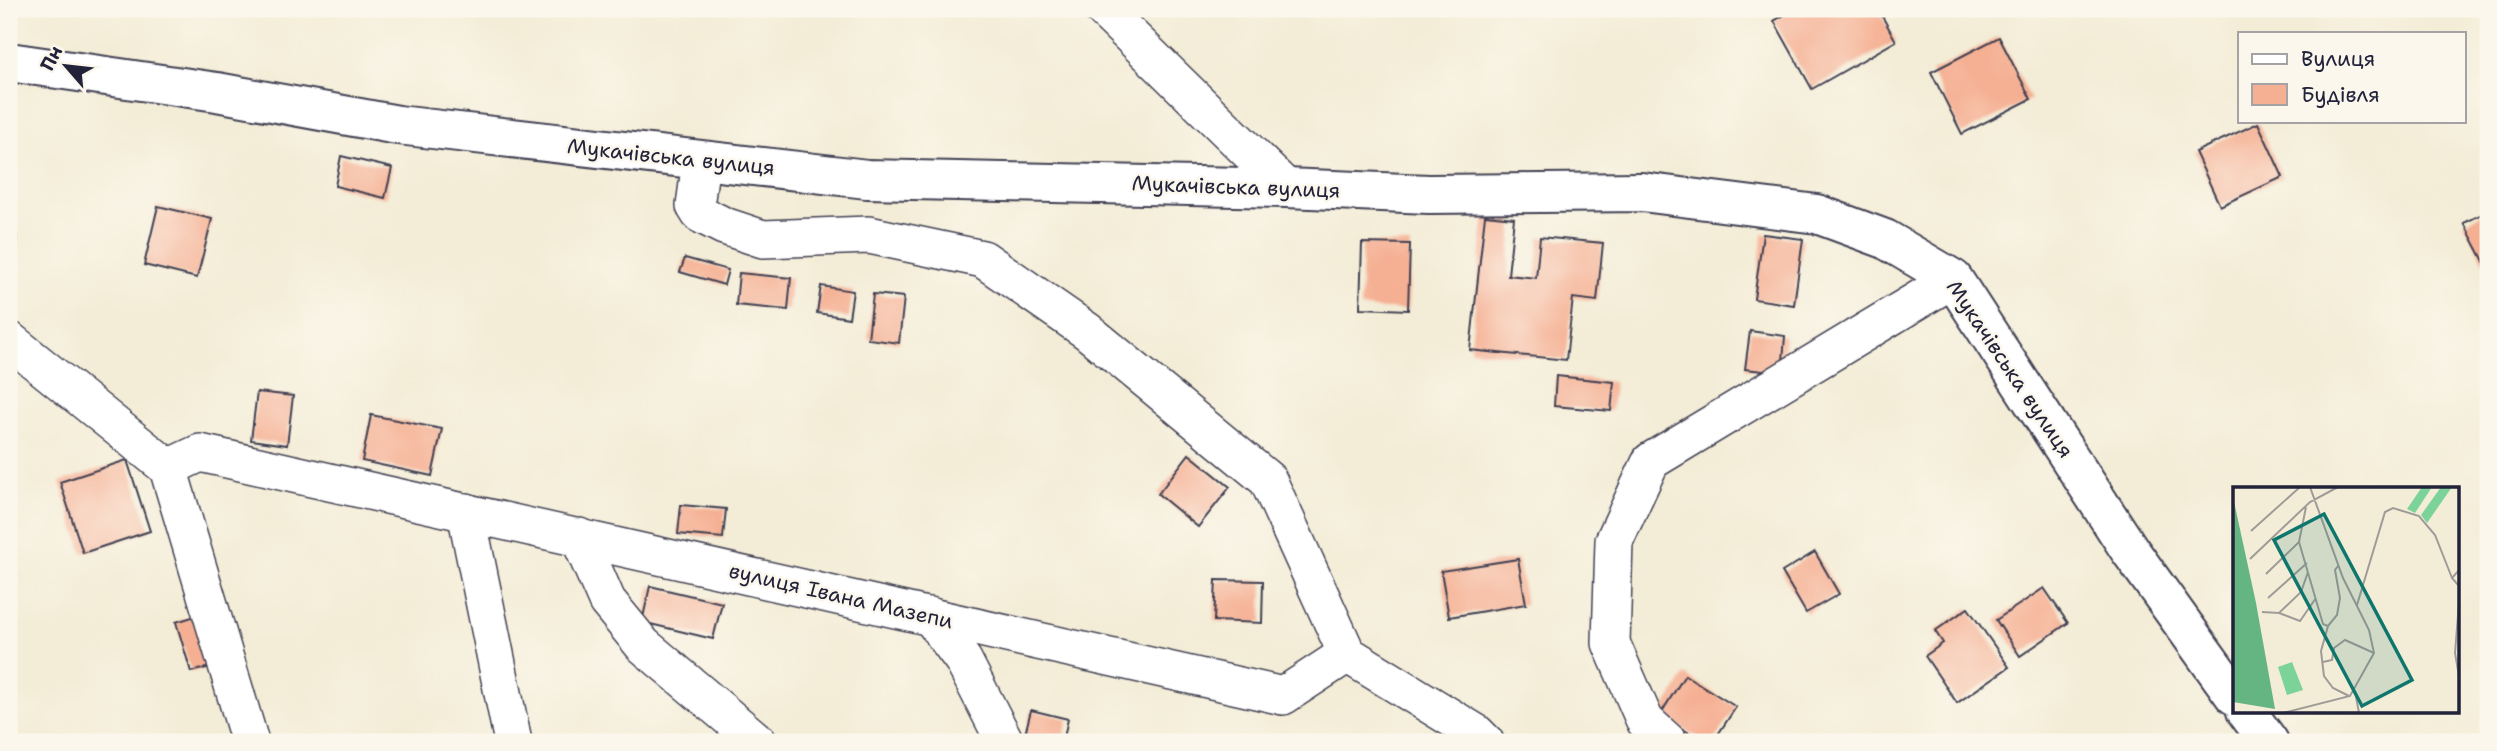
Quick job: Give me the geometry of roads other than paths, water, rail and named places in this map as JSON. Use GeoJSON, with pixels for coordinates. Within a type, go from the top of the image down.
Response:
{"type":"FeatureCollection","features":[{"type":"Feature","properties":{"kind":"street"},"geometry":{"type":"LineString","coordinates":[[1103,9],[1286,188]]}},
{"type":"Feature","properties":{"kind":"street","name":"Мукачівська вулиця"},"geometry":{"type":"LineString","coordinates":[[9,62],[217,92],[398,125],[867,179],[1286,188],[1429,194],[1642,192],[1817,214],[1885,239],[1953,279],[2129,549],[2233,692]]}},
{"type":"Feature","properties":{"kind":"street"},"geometry":{"type":"LineString","coordinates":[[701,161],[695,206],[700,214],[724,226],[763,239],[869,235],[982,259],[1087,331],[1268,480],[1347,654],[1476,733],[1485,742]]}},
{"type":"Feature","properties":{"kind":"street"},"geometry":{"type":"LineString","coordinates":[[1668,742],[1645,722],[1611,643],[1614,541],[1651,461],[1953,279]]}},
{"type":"Feature","properties":{"kind":"street"},"geometry":{"type":"LineString","coordinates":[[9,340],[168,468],[250,742]]}},
{"type":"Feature","properties":{"kind":"street","name":"вулиця Івана Мазепи"},"geometry":{"type":"LineString","coordinates":[[168,468],[200,453],[1283,696],[1347,654]]}},
{"type":"Feature","properties":{"kind":"street"},"geometry":{"type":"LineString","coordinates":[[466,512],[513,742]]}},
{"type":"Feature","properties":{"kind":"street"},"geometry":{"type":"LineString","coordinates":[[579,537],[607,601],[643,645],[758,742]]}},
{"type":"Feature","properties":{"kind":"street"},"geometry":{"type":"LineString","coordinates":[[930,616],[963,660],[1005,742]]}},
{"type":"Feature","properties":{"kind":"street"},"geometry":{"type":"LineString","coordinates":[[2247,712],[2269,742]]}}]}
